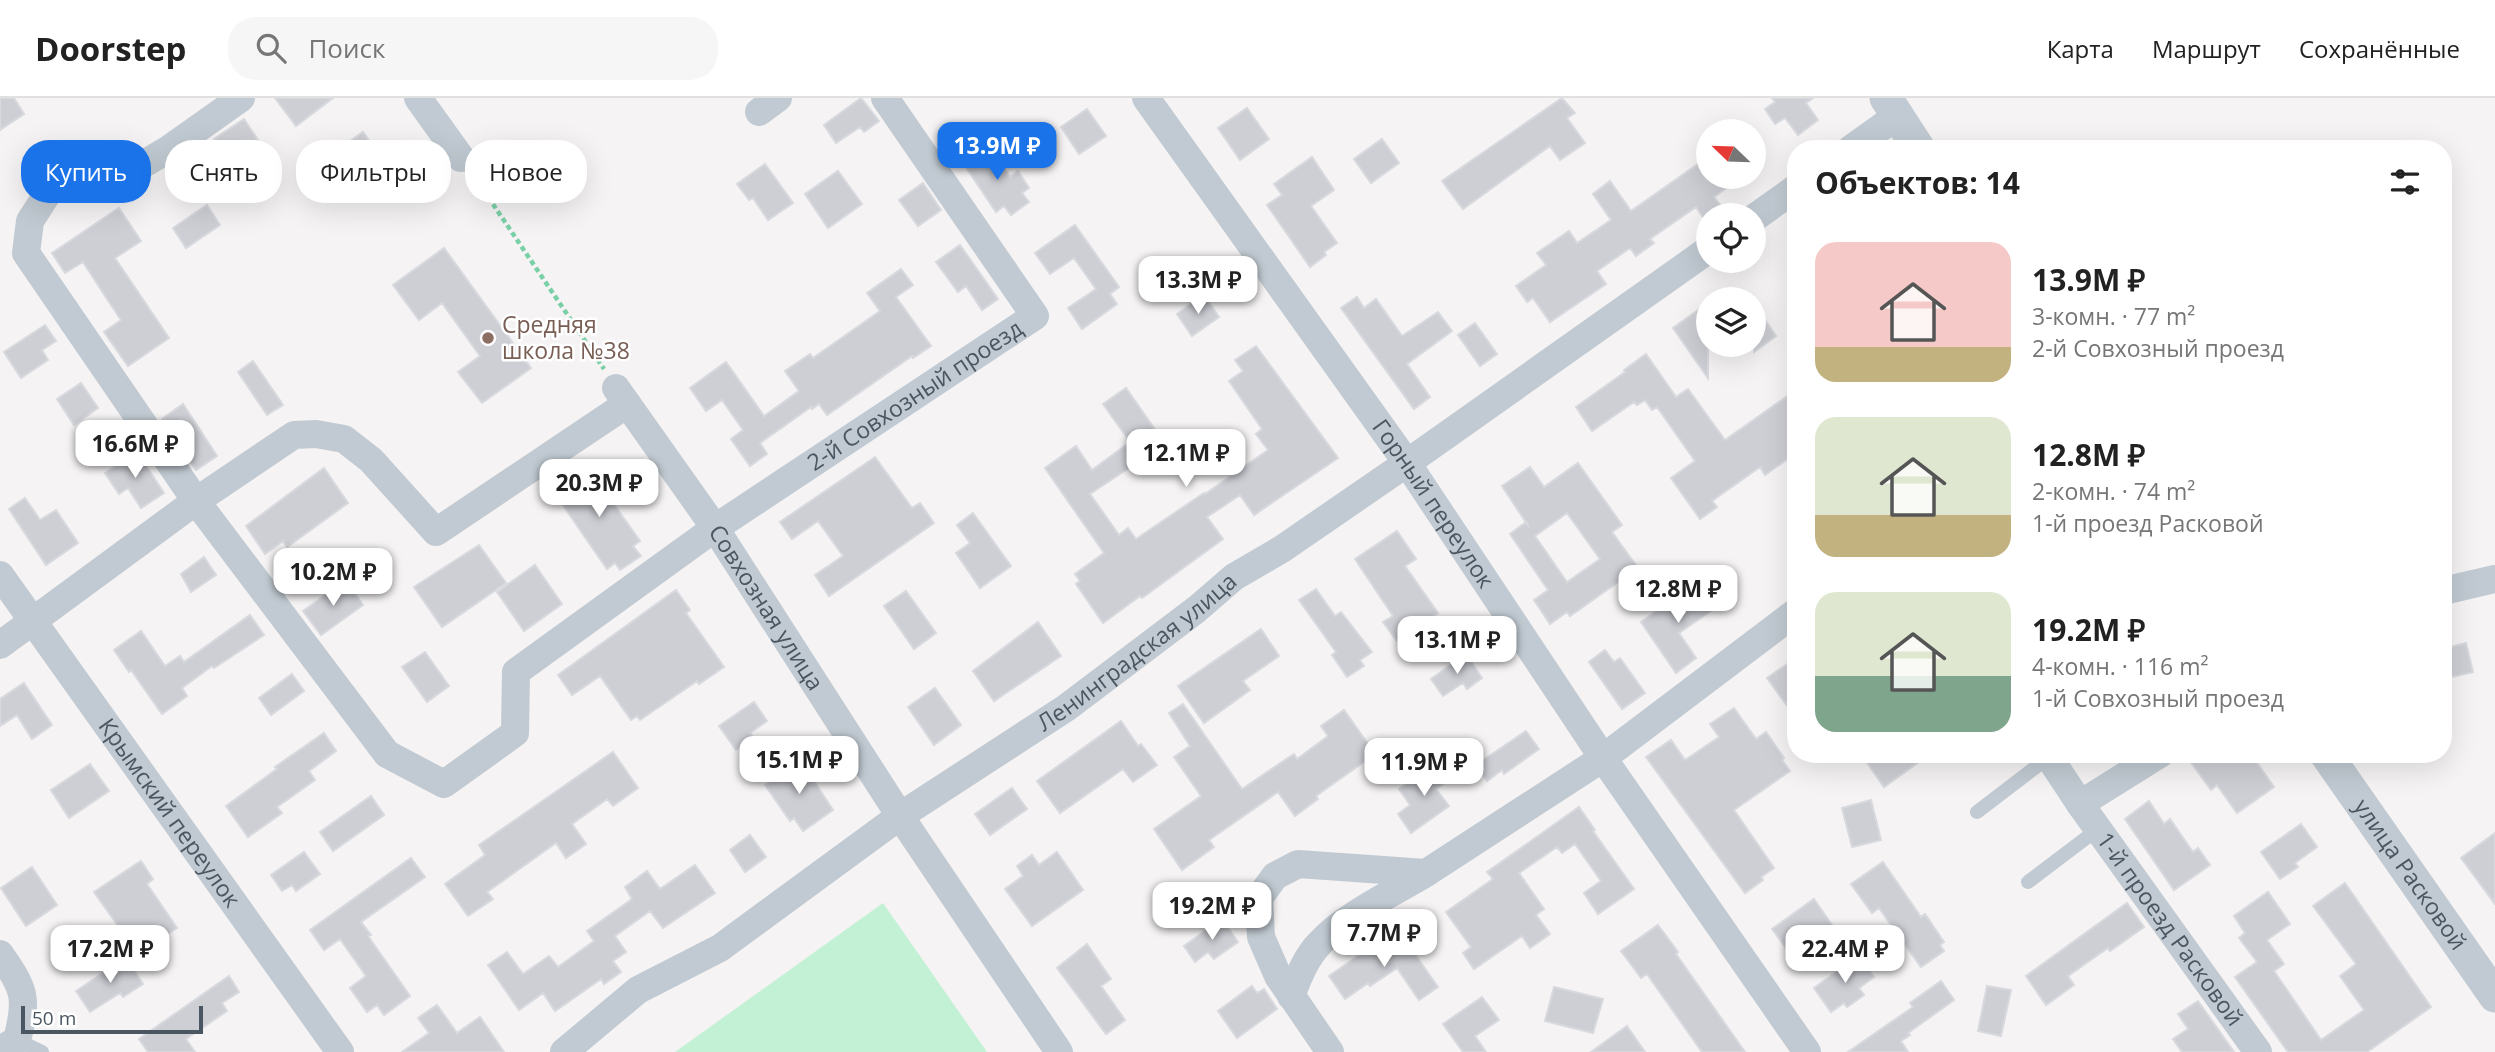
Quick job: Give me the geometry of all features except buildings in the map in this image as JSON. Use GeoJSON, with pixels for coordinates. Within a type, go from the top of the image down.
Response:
{"type":"FeatureCollection","features":[{"type":"Feature","properties":{"kind":"street"},"geometry":{"type":"LineString","coordinates":[[241,98],[142,165],[78,175],[48,193],[30,220],[26,253],[196,501],[387,754],[444,784],[515,733],[516,672],[715,528]]}},
{"type":"Feature","properties":{"kind":"street"},"geometry":{"type":"LineString","coordinates":[[418,98],[461,158]]}},
{"type":"Feature","properties":{"kind":"street","name":"2-й Совхозный проезд"},"geometry":{"type":"LineString","coordinates":[[715,528],[1035,316],[885,98]]}},
{"type":"Feature","properties":{"kind":"street","name":"Горный переулок"},"geometry":{"type":"LineString","coordinates":[[1146,98],[1407,463],[1604,758],[1807,1052]]}},
{"type":"Feature","properties":{"kind":"street"},"geometry":{"type":"LineString","coordinates":[[1860,140],[1892,107],[1913,140]]}},
{"type":"Feature","properties":{"kind":"street"},"geometry":{"type":"LineString","coordinates":[[1766,209],[1787,194]]}},
{"type":"Feature","properties":{"kind":"street","name":"Ленинградская улица"},"geometry":{"type":"LineString","coordinates":[[564,1052],[638,990],[720,948],[900,816],[1066,708],[1197,609],[1234,577],[1282,549],[1407,463],[1696,258]]}},
{"type":"Feature","properties":{"kind":"street"},"geometry":{"type":"LineString","coordinates":[[0,645],[196,501],[294,435],[317,434],[344,439],[371,460],[436,532],[622,396]]}},
{"type":"Feature","properties":{"kind":"street","name":"Совхозная улица"},"geometry":{"type":"LineString","coordinates":[[622,396],[715,528],[900,816],[1059,1052]]}},
{"type":"Feature","properties":{"kind":"street","name":"Крымский переулок"},"geometry":{"type":"LineString","coordinates":[[0,575],[340,1052]]}},
{"type":"Feature","properties":{"kind":"street"},"geometry":{"type":"LineString","coordinates":[[2452,589],[2495,579]]}},
{"type":"Feature","properties":{"kind":"street"},"geometry":{"type":"LineString","coordinates":[[1291,996],[1300,972],[1320,943],[1348,921],[1604,758],[1787,619]]}},
{"type":"Feature","properties":{"kind":"street","name":"1-й проезд Расковой"},"geometry":{"type":"LineString","coordinates":[[2053,763],[2258,1052]]}},
{"type":"Feature","properties":{"kind":"street"},"geometry":{"type":"LineString","coordinates":[[2080,804],[2146,763]]}},
{"type":"Feature","properties":{"kind":"street","name":"улица Расковой"},"geometry":{"type":"LineString","coordinates":[[2332,763],[2495,996]]}},
{"type":"Feature","properties":{"kind":"street"},"geometry":{"type":"LineString","coordinates":[[1329,1052],[1278,976],[1261,937],[1259,898],[1275,876],[1298,864],[1426,873]]}},
{"type":"Feature","properties":{"kind":"street"},"geometry":{"type":"LineString","coordinates":[[0,954],[24,994],[23,1016],[8,1045]]}},
{"type":"Feature","properties":{"kind":"lane"},"geometry":{"type":"LineString","coordinates":[[1977,812],[2039,763]]}},
{"type":"Feature","properties":{"kind":"lane"},"geometry":{"type":"LineString","coordinates":[[2028,882],[2098,829]]}},
{"type":"Feature","properties":{"kind":"lane"},"geometry":{"type":"LineString","coordinates":[[8,1045],[43,1052]]}},
{"type":"Feature","properties":{"kind":"path"},"geometry":{"type":"LineString","coordinates":[[461,158],[622,396]]}},
{"type":"Feature","properties":{"kind":"green space"},"geometry":{"type":"Polygon","coordinates":[[[883,903],[987,1052],[675,1052],[883,903]]]}},
{"type":"Feature","properties":{"kind":"place","name":"Средняя школа №38"},"geometry":{"type":"Point","coordinates":[488,338]}}]}
